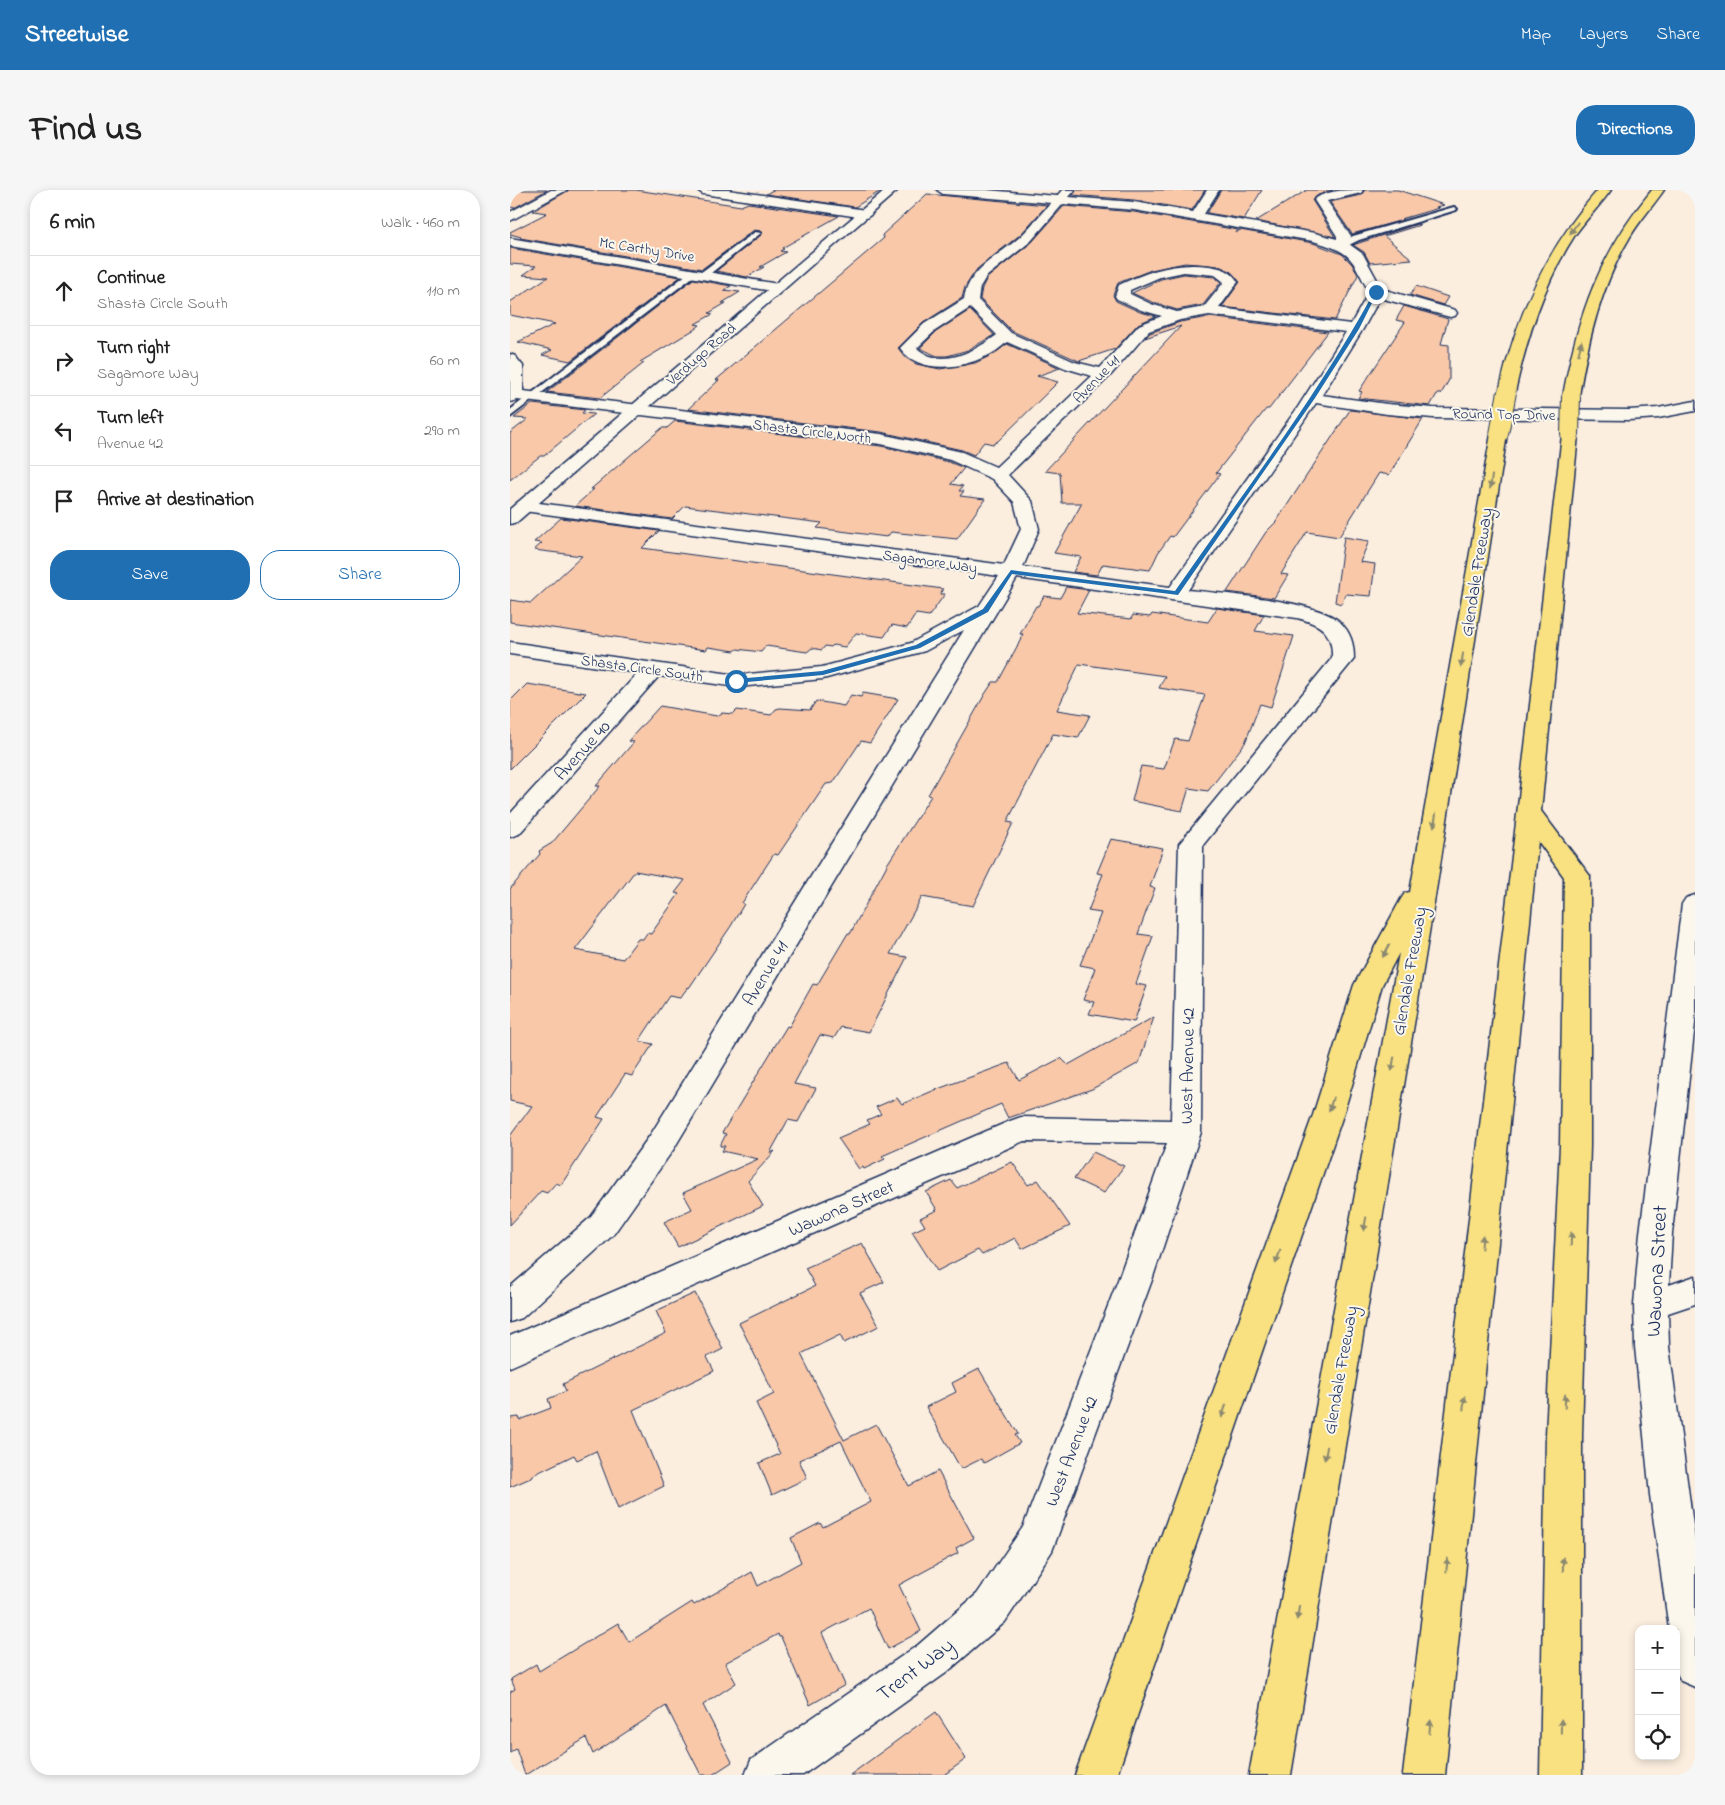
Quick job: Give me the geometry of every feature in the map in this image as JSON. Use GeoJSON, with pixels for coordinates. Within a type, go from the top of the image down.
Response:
{"type":"FeatureCollection","features":[{"type":"Feature","properties":{"kind":"highway","name":"Glendale Freeway"},"geometry":{"type":"LineString","coordinates":[[1270,1775],[1425,878],[1499,434],[1514,356],[1527,316],[1545,274],[1578,221],[1605,190]]}},
{"type":"Feature","properties":{"kind":"highway"},"geometry":{"type":"LineString","coordinates":[[1424,1775],[1577,360],[1597,288],[1632,222],[1658,190]]}},
{"type":"Feature","properties":{"kind":"highway"},"geometry":{"type":"LineString","coordinates":[[1529,812],[1577,876],[1575,1146],[1564,1435],[1561,1775]]}},
{"type":"Feature","properties":{"kind":"highway"},"geometry":{"type":"LineString","coordinates":[[1096,1775],[1328,1114],[1368,985],[1425,878]]}},
{"type":"Feature","properties":{"kind":"street"},"geometry":{"type":"LineString","coordinates":[[510,217],[561,190]]}},
{"type":"Feature","properties":{"kind":"street"},"geometry":{"type":"LineString","coordinates":[[703,190],[723,191],[866,214]]}},
{"type":"Feature","properties":{"kind":"street","name":"Verdugo Road"},"geometry":{"type":"LineString","coordinates":[[517,512],[892,190]]}},
{"type":"Feature","properties":{"kind":"street"},"geometry":{"type":"LineString","coordinates":[[943,190],[1065,195],[1197,216],[1315,238],[1342,245],[1358,258],[1376,292],[1450,313]]}},
{"type":"Feature","properties":{"kind":"street"},"geometry":{"type":"LineString","coordinates":[[1197,216],[1213,190]]}},
{"type":"Feature","properties":{"kind":"street"},"geometry":{"type":"LineString","coordinates":[[1342,245],[1344,236],[1320,200],[1326,196],[1357,190]]}},
{"type":"Feature","properties":{"kind":"street"},"geometry":{"type":"LineString","coordinates":[[971,302],[973,287],[980,275],[1026,238],[1065,195]]}},
{"type":"Feature","properties":{"kind":"street","name":"Mc Carthy Drive"},"geometry":{"type":"LineString","coordinates":[[510,242],[778,288]]}},
{"type":"Feature","properties":{"kind":"street"},"geometry":{"type":"LineString","coordinates":[[1177,316],[1146,307],[1122,296],[1124,288],[1171,268],[1218,271],[1228,276],[1230,282],[1209,310]]}},
{"type":"Feature","properties":{"kind":"street"},"geometry":{"type":"LineString","coordinates":[[1176,593],[1312,398],[1356,329],[1376,292]]}},
{"type":"Feature","properties":{"kind":"street"},"geometry":{"type":"LineString","coordinates":[[971,302],[936,322],[916,338],[908,348],[914,355],[925,360],[943,362],[963,360],[977,355],[1006,336]]}},
{"type":"Feature","properties":{"kind":"street"},"geometry":{"type":"LineString","coordinates":[[971,302],[1006,336],[1070,365],[1103,374]]}},
{"type":"Feature","properties":{"kind":"street","name":"Avenue 41"},"geometry":{"type":"LineString","coordinates":[[998,475],[1103,374],[1144,328],[1177,316],[1209,310],[1356,329]]}},
{"type":"Feature","properties":{"kind":"street"},"geometry":{"type":"LineString","coordinates":[[510,359],[515,366],[519,397]]}},
{"type":"Feature","properties":{"kind":"street","name":"Shasta Circle North"},"geometry":{"type":"LineString","coordinates":[[519,397],[881,439],[956,456],[998,475],[1023,501],[1030,529],[1011,572]]}},
{"type":"Feature","properties":{"kind":"street","name":"Round Top Drive"},"geometry":{"type":"LineString","coordinates":[[1312,398],[1387,409],[1433,413],[1629,415],[1658,413],[1695,406]]}},
{"type":"Feature","properties":{"kind":"street","name":"Sagamore Way"},"geometry":{"type":"LineString","coordinates":[[517,512],[1176,593],[1281,608],[1315,616],[1332,626]]}},
{"type":"Feature","properties":{"kind":"street","name":"Shasta Circle South"},"geometry":{"type":"LineString","coordinates":[[510,648],[736,681],[823,673],[918,646],[986,610],[1011,572]]}},
{"type":"Feature","properties":{"kind":"street","name":"Avenue 41"},"geometry":{"type":"LineString","coordinates":[[510,1308],[602,1226],[662,1142],[986,610]]}},
{"type":"Feature","properties":{"kind":"street","name":"West Avenue 42"},"geometry":{"type":"LineString","coordinates":[[1038,1538],[1135,1280],[1186,1132],[1191,844],[1343,659],[1343,640],[1332,626]]}},
{"type":"Feature","properties":{"kind":"street","name":"Avenue 40"},"geometry":{"type":"LineString","coordinates":[[510,830],[653,670]]}},
{"type":"Feature","properties":{"kind":"street","name":"Wawona Street"},"geometry":{"type":"LineString","coordinates":[[1695,904],[1656,1233],[1651,1305],[1652,1347],[1669,1495],[1695,1667]]}},
{"type":"Feature","properties":{"kind":"street","name":"Wawona Street"},"geometry":{"type":"LineString","coordinates":[[510,1352],[1021,1129],[1186,1132]]}},
{"type":"Feature","properties":{"kind":"street"},"geometry":{"type":"LineString","coordinates":[[1651,1305],[1695,1290]]}},
{"type":"Feature","properties":{"kind":"street","name":"Trent Way"},"geometry":{"type":"LineString","coordinates":[[766,1775],[932,1659],[991,1608],[1038,1538]]}},
{"type":"Feature","properties":{"kind":"lane"},"geometry":{"type":"LineString","coordinates":[[1342,245],[1356,238],[1454,208]]}},
{"type":"Feature","properties":{"kind":"lane"},"geometry":{"type":"LineString","coordinates":[[510,414],[519,397],[757,233]]}},
{"type":"Feature","properties":{"kind":"building"},"geometry":{"type":"Polygon","coordinates":[[[510,190],[547,190],[514,208],[510,207],[510,190]]]}},
{"type":"Feature","properties":{"kind":"building"},"geometry":{"type":"Polygon","coordinates":[[[569,190],[636,190],[741,206],[748,203],[839,216],[782,248],[784,249],[780,251],[786,252],[747,277],[716,271],[762,234],[761,231],[754,230],[702,269],[520,238],[510,234],[510,232],[547,213],[533,211],[569,190]]]}},
{"type":"Feature","properties":{"kind":"building"},"geometry":{"type":"Polygon","coordinates":[[[773,190],[882,190],[855,207],[766,194],[773,190]]]}},
{"type":"Feature","properties":{"kind":"building"},"geometry":{"type":"Polygon","coordinates":[[[1077,190],[1205,190],[1192,210],[1134,200],[1073,195],[1077,190]]]}},
{"type":"Feature","properties":{"kind":"building"},"geometry":{"type":"Polygon","coordinates":[[[1221,190],[1262,190],[1244,219],[1207,213],[1221,190]]]}},
{"type":"Feature","properties":{"kind":"building"},"geometry":{"type":"Polygon","coordinates":[[[1307,190],[1333,190],[1318,195],[1312,200],[1335,237],[1256,221],[1307,190]]]}},
{"type":"Feature","properties":{"kind":"building"},"geometry":{"type":"Polygon","coordinates":[[[1365,190],[1398,190],[1444,205],[1401,219],[1403,220],[1352,234],[1330,202],[1361,195],[1365,190]]]}},
{"type":"Feature","properties":{"kind":"building"},"geometry":{"type":"Polygon","coordinates":[[[927,194],[1047,205],[1021,234],[977,269],[965,287],[962,298],[923,323],[898,348],[906,358],[916,364],[940,369],[975,363],[994,354],[1007,344],[1060,368],[1037,376],[1058,382],[998,441],[993,444],[984,442],[974,455],[962,450],[881,432],[688,409],[719,380],[716,380],[884,238],[882,235],[927,194]]]}},
{"type":"Feature","properties":{"kind":"building"},"geometry":{"type":"Polygon","coordinates":[[[1064,206],[1134,212],[1238,230],[1236,233],[1240,230],[1313,243],[1342,254],[1352,264],[1358,275],[1335,320],[1222,307],[1240,282],[1230,271],[1219,266],[1185,263],[1151,270],[1118,283],[1113,295],[1116,301],[1140,312],[1156,316],[1138,324],[1115,349],[1079,361],[1012,331],[980,299],[982,288],[987,278],[1032,242],[1064,206]]]}},
{"type":"Feature","properties":{"kind":"building"},"geometry":{"type":"Polygon","coordinates":[[[1417,224],[1420,225],[1384,236],[1412,259],[1370,263],[1364,252],[1353,245],[1417,224]]]}},
{"type":"Feature","properties":{"kind":"building"},"geometry":{"type":"Polygon","coordinates":[[[510,248],[680,277],[570,361],[542,355],[552,350],[518,342],[555,324],[510,315],[510,302],[548,277],[523,275],[536,266],[510,264],[510,248]]]}},
{"type":"Feature","properties":{"kind":"building"},"geometry":{"type":"Polygon","coordinates":[[[1184,274],[1214,277],[1221,282],[1203,305],[1177,310],[1132,293],[1161,279],[1184,274]]]}},
{"type":"Feature","properties":{"kind":"building"},"geometry":{"type":"Polygon","coordinates":[[[693,279],[731,286],[724,290],[740,292],[709,313],[713,314],[695,324],[700,325],[695,329],[640,362],[644,363],[600,398],[547,392],[693,279]]]}},
{"type":"Feature","properties":{"kind":"building"},"geometry":{"type":"Polygon","coordinates":[[[1416,286],[1448,297],[1443,305],[1410,295],[1416,286]]]}},
{"type":"Feature","properties":{"kind":"building"},"geometry":{"type":"Polygon","coordinates":[[[1404,306],[1448,319],[1441,344],[1449,345],[1449,380],[1441,394],[1437,394],[1430,406],[1358,398],[1362,392],[1359,391],[1405,322],[1396,320],[1404,306]]]}},
{"type":"Feature","properties":{"kind":"building"},"geometry":{"type":"Polygon","coordinates":[[[970,310],[994,335],[968,350],[947,356],[937,356],[920,348],[936,332],[970,310]]]}},
{"type":"Feature","properties":{"kind":"building"},"geometry":{"type":"Polygon","coordinates":[[[1209,317],[1328,332],[1269,409],[1266,409],[1216,473],[1220,474],[1173,537],[1170,536],[1158,553],[1150,570],[1103,564],[1097,575],[1073,572],[1081,557],[1054,553],[1082,503],[1062,503],[1060,473],[1045,471],[1181,326],[1145,338],[1150,333],[1180,322],[1209,317]]]}},
{"type":"Feature","properties":{"kind":"building"},"geometry":{"type":"Polygon","coordinates":[[[532,404],[585,410],[582,413],[594,414],[544,456],[540,456],[510,480],[510,433],[528,419],[514,418],[532,404]]]}},
{"type":"Feature","properties":{"kind":"building"},"geometry":{"type":"Polygon","coordinates":[[[1350,410],[1423,419],[1389,475],[1379,473],[1339,537],[1307,532],[1281,574],[1288,575],[1274,598],[1227,592],[1266,532],[1276,522],[1350,410]]]}},
{"type":"Feature","properties":{"kind":"building"},"geometry":{"type":"Polygon","coordinates":[[[675,421],[881,446],[949,462],[964,468],[951,484],[963,486],[959,491],[964,491],[960,496],[985,499],[957,539],[891,532],[887,537],[817,528],[822,523],[685,506],[672,519],[575,506],[594,489],[591,489],[662,428],[667,428],[675,421]]]}},
{"type":"Feature","properties":{"kind":"building"},"geometry":{"type":"Polygon","coordinates":[[[561,518],[659,531],[642,548],[943,589],[940,594],[945,594],[929,616],[916,614],[907,628],[892,625],[884,637],[856,633],[845,647],[825,646],[822,650],[812,648],[807,652],[766,646],[761,652],[708,647],[706,650],[510,622],[510,600],[531,603],[582,556],[534,550],[542,543],[534,542],[561,518]]]}},
{"type":"Feature","properties":{"kind":"building"},"geometry":{"type":"Polygon","coordinates":[[[1344,537],[1369,541],[1360,562],[1375,564],[1371,596],[1346,594],[1341,604],[1335,602],[1344,537]]]}},
{"type":"Feature","properties":{"kind":"building"},"geometry":{"type":"Polygon","coordinates":[[[1066,587],[1089,590],[1077,613],[1131,619],[1133,615],[1150,617],[1152,614],[1208,622],[1217,608],[1264,615],[1255,631],[1294,636],[1271,707],[1260,704],[1245,743],[1208,791],[1189,788],[1182,811],[1132,801],[1141,766],[1164,769],[1175,739],[1188,741],[1205,695],[1159,688],[1165,676],[1079,664],[1057,710],[1090,715],[1078,738],[1053,734],[1007,822],[1013,823],[973,906],[922,897],[890,954],[907,957],[869,1032],[841,1027],[834,1038],[820,1035],[794,1084],[816,1088],[798,1122],[788,1120],[770,1153],[775,1151],[748,1181],[763,1206],[678,1247],[664,1222],[692,1209],[683,1193],[758,1159],[722,1151],[725,1146],[720,1146],[726,1134],[722,1133],[787,1026],[789,1027],[813,984],[817,985],[848,933],[850,934],[888,863],[931,796],[928,795],[985,694],[993,682],[998,682],[1023,634],[1020,634],[1036,606],[1038,606],[1044,596],[1060,598],[1066,587]]]}},
{"type":"Feature","properties":{"kind":"building"},"geometry":{"type":"Polygon","coordinates":[[[527,684],[586,693],[510,769],[510,701],[527,684]]]}},
{"type":"Feature","properties":{"kind":"building"},"geometry":{"type":"Polygon","coordinates":[[[863,693],[898,699],[870,743],[861,741],[833,783],[826,784],[778,855],[774,854],[742,903],[744,904],[731,926],[689,988],[680,998],[669,996],[639,1041],[653,1044],[632,1076],[625,1074],[597,1117],[604,1119],[561,1185],[556,1183],[547,1193],[541,1191],[510,1225],[510,1136],[532,1106],[510,1101],[510,889],[540,854],[539,851],[552,843],[600,786],[596,786],[634,742],[628,741],[660,706],[717,716],[722,713],[733,714],[737,710],[771,715],[776,709],[780,708],[810,710],[816,701],[844,706],[851,695],[861,697],[863,693]],[[635,871],[575,950],[623,959],[638,939],[643,939],[647,933],[651,934],[679,894],[675,893],[685,880],[635,871]]]}},
{"type":"Feature","properties":{"kind":"building"},"geometry":{"type":"Polygon","coordinates":[[[1111,839],[1163,848],[1150,887],[1155,888],[1138,934],[1153,936],[1136,984],[1147,986],[1134,1022],[1089,1014],[1094,1002],[1083,1000],[1095,968],[1080,965],[1101,913],[1088,911],[1103,874],[1097,873],[1111,839]]]}},
{"type":"Feature","properties":{"kind":"building"},"geometry":{"type":"Polygon","coordinates":[[[1154,1017],[1139,1063],[1092,1089],[1008,1118],[1001,1104],[882,1156],[885,1159],[864,1169],[863,1167],[859,1169],[838,1138],[870,1124],[867,1120],[881,1114],[876,1107],[897,1098],[902,1104],[1009,1063],[1019,1080],[1061,1058],[1068,1065],[1154,1017]]]}},
{"type":"Feature","properties":{"kind":"building"},"geometry":{"type":"Polygon","coordinates":[[[1093,1152],[1124,1166],[1104,1193],[1074,1179],[1093,1152]]]}},
{"type":"Feature","properties":{"kind":"building"},"geometry":{"type":"Polygon","coordinates":[[[1012,1162],[1028,1185],[1038,1180],[1070,1226],[1022,1249],[1015,1238],[982,1255],[978,1250],[937,1271],[912,1232],[925,1226],[920,1218],[937,1210],[926,1192],[951,1180],[957,1188],[1012,1162]]]}},
{"type":"Feature","properties":{"kind":"building"},"geometry":{"type":"Polygon","coordinates":[[[862,1243],[884,1282],[860,1293],[879,1326],[844,1343],[840,1335],[801,1354],[844,1440],[876,1424],[909,1486],[938,1471],[974,1538],[956,1548],[958,1553],[899,1585],[921,1631],[888,1649],[869,1608],[822,1633],[845,1685],[810,1705],[781,1637],[778,1634],[725,1663],[736,1683],[703,1705],[732,1762],[712,1775],[701,1775],[666,1706],[593,1754],[586,1738],[525,1775],[516,1749],[510,1753],[510,1692],[515,1689],[511,1679],[536,1664],[539,1671],[618,1623],[629,1642],[692,1602],[694,1605],[752,1572],[758,1586],[801,1562],[791,1538],[820,1523],[823,1527],[871,1502],[841,1441],[799,1460],[807,1478],[772,1495],[759,1463],[780,1454],[756,1403],[774,1394],[739,1323],[815,1286],[805,1268],[862,1243]]]}},
{"type":"Feature","properties":{"kind":"building"},"geometry":{"type":"Polygon","coordinates":[[[695,1293],[723,1349],[707,1357],[714,1371],[633,1410],[664,1486],[618,1509],[596,1451],[577,1460],[574,1455],[510,1487],[510,1418],[519,1417],[520,1420],[551,1408],[548,1399],[566,1391],[563,1384],[666,1333],[656,1311],[695,1293]]]}},
{"type":"Feature","properties":{"kind":"building"},"geometry":{"type":"Polygon","coordinates":[[[979,1369],[1018,1434],[1015,1435],[1020,1443],[984,1463],[981,1459],[961,1469],[926,1407],[956,1392],[952,1383],[979,1369]]]}},
{"type":"Feature","properties":{"kind":"building"},"geometry":{"type":"Polygon","coordinates":[[[936,1712],[966,1759],[944,1775],[850,1775],[936,1712]]]}},
{"type":"Feature","properties":{"kind":"route"},"geometry":{"type":"LineString","coordinates":[[736,681],[823,673],[918,646],[986,610],[1011,572],[1176,593],[1312,398],[1356,329],[1376,292]]}}]}
